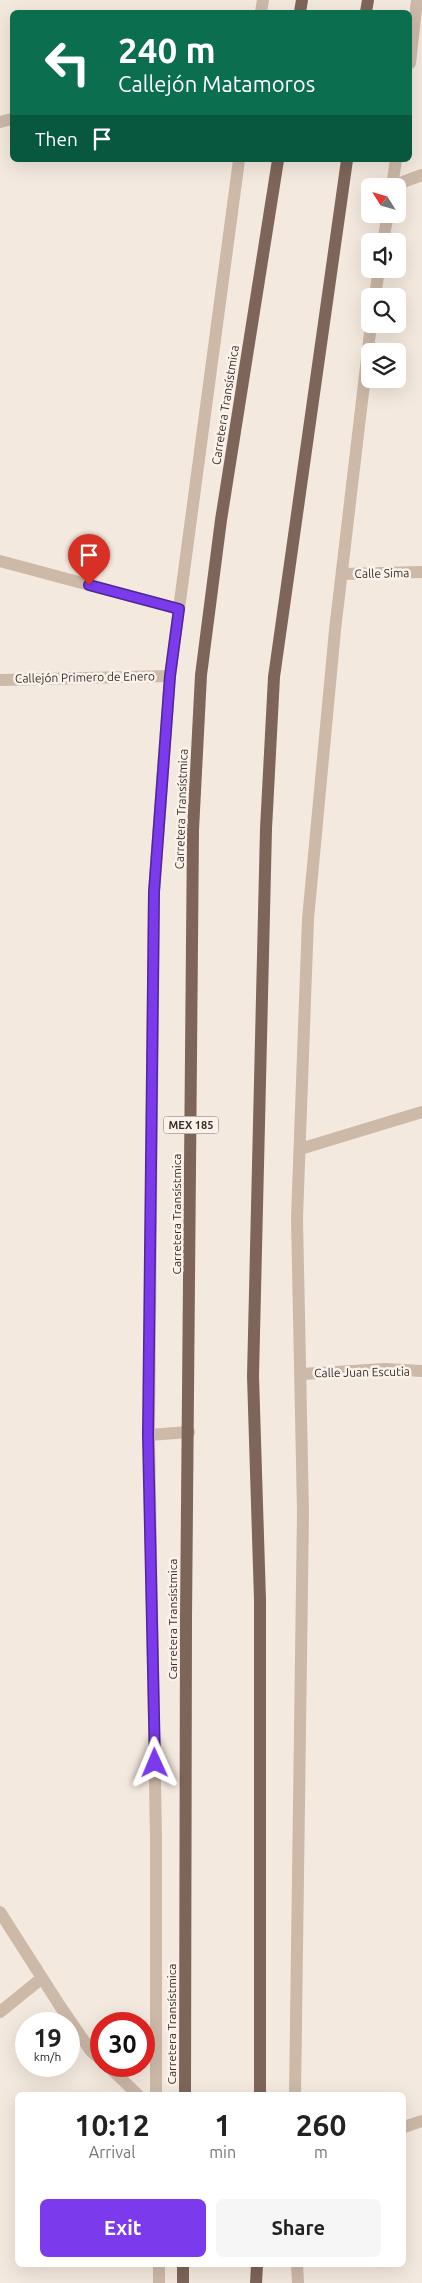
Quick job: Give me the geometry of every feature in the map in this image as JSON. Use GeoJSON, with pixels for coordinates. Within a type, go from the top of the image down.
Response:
{"type":"FeatureCollection","features":[{"type":"Feature","properties":{"kind":"main road","name":"Carretera Transístmica"},"geometry":{"type":"LineString","coordinates":[[185,2092],[186,1618],[193,830],[201,675],[221,520],[278,162]]}},
{"type":"Feature","properties":{"kind":"main road"},"geometry":{"type":"LineString","coordinates":[[260,2092],[260,1600],[253,1376],[266,829],[274,676],[347,162]]}},
{"type":"Feature","properties":{"kind":"main road"},"geometry":{"type":"LineString","coordinates":[[183,2267],[183,2283]]}},
{"type":"Feature","properties":{"kind":"main road"},"geometry":{"type":"LineString","coordinates":[[256,2283],[257,2267]]}},
{"type":"Feature","properties":{"kind":"street"},"geometry":{"type":"LineString","coordinates":[[412,45],[417,0]]}},
{"type":"Feature","properties":{"kind":"street"},"geometry":{"type":"LineString","coordinates":[[156,2092],[156,1840],[148,1435],[154,892],[170,676],[240,162]]}},
{"type":"Feature","properties":{"kind":"street"},"geometry":{"type":"LineString","coordinates":[[393,178],[396,162]]}},
{"type":"Feature","properties":{"kind":"street"},"geometry":{"type":"LineString","coordinates":[[406,181],[422,175]]}},
{"type":"Feature","properties":{"kind":"street"},"geometry":{"type":"LineString","coordinates":[[295,2092],[302,1522],[302,1374],[297,1218],[308,919],[342,574],[370,333]]}},
{"type":"Feature","properties":{"kind":"street"},"geometry":{"type":"LineString","coordinates":[[0,561],[179,609]]}},
{"type":"Feature","properties":{"kind":"street","name":"Calle Sima"},"geometry":{"type":"LineString","coordinates":[[342,574],[422,572]]}},
{"type":"Feature","properties":{"kind":"street","name":"Callejón Primero de Enero"},"geometry":{"type":"LineString","coordinates":[[0,680],[170,676]]}},
{"type":"Feature","properties":{"kind":"street"},"geometry":{"type":"LineString","coordinates":[[300,1149],[422,1112]]}},
{"type":"Feature","properties":{"kind":"street","name":"Calle Juan Escutia"},"geometry":{"type":"LineString","coordinates":[[302,1374],[385,1369],[422,1371]]}},
{"type":"Feature","properties":{"kind":"street"},"geometry":{"type":"LineString","coordinates":[[148,1435],[188,1432]]}},
{"type":"Feature","properties":{"kind":"street"},"geometry":{"type":"LineString","coordinates":[[0,1912],[90,2048]]}},
{"type":"Feature","properties":{"kind":"street"},"geometry":{"type":"LineString","coordinates":[[0,2012],[42,1978]]}},
{"type":"Feature","properties":{"kind":"street"},"geometry":{"type":"LineString","coordinates":[[119,2077],[135,2092]]}},
{"type":"Feature","properties":{"kind":"street"},"geometry":{"type":"LineString","coordinates":[[406,2126],[422,2121]]}},
{"type":"Feature","properties":{"kind":"street"},"geometry":{"type":"LineString","coordinates":[[159,2267],[159,2283]]}},
{"type":"Feature","properties":{"kind":"street"},"geometry":{"type":"LineString","coordinates":[[297,2267],[298,2283]]}},
{"type":"Feature","properties":{"kind":"route"},"geometry":{"type":"LineString","coordinates":[[89,585],[179,609],[170,676],[154,892],[148,1435],[155,1763]]}}]}
